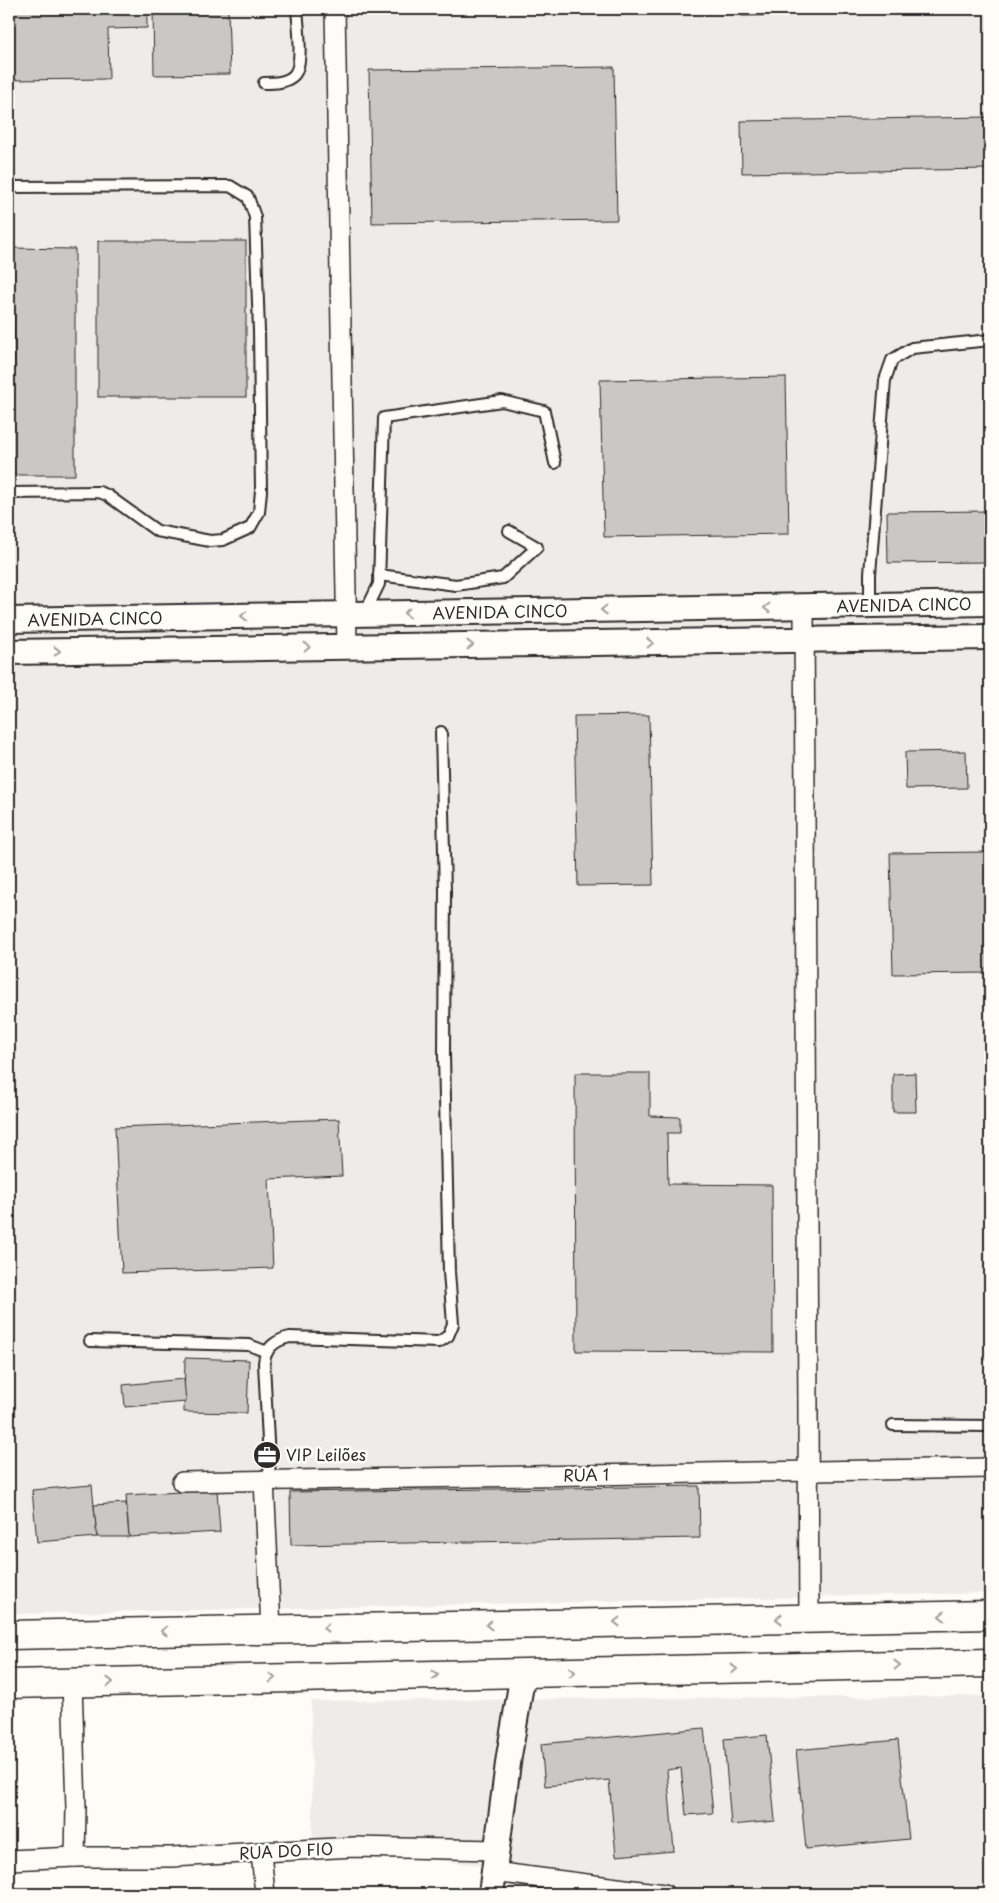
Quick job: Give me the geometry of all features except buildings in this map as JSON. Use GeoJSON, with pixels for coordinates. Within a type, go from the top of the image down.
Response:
{"type":"FeatureCollection","features":[{"type":"Feature","properties":{"kind":"highway"},"geometry":{"type":"LineString","coordinates":[[9,1635],[990,1615]]}},
{"type":"Feature","properties":{"kind":"highway"},"geometry":{"type":"LineString","coordinates":[[9,1684],[990,1663]]}},
{"type":"Feature","properties":{"kind":"street"},"geometry":{"type":"LineString","coordinates":[[335,9],[356,614],[347,646]]}},
{"type":"Feature","properties":{"kind":"street","name":"AVENIDA CINCO"},"geometry":{"type":"LineString","coordinates":[[9,620],[990,604]]}},
{"type":"Feature","properties":{"kind":"street"},"geometry":{"type":"LineString","coordinates":[[804,607],[809,1618]]}},
{"type":"Feature","properties":{"kind":"street","name":"AVENIDA CINCO"},"geometry":{"type":"LineString","coordinates":[[9,652],[990,637]]}},
{"type":"Feature","properties":{"kind":"street","name":"RUA 1"},"geometry":{"type":"LineString","coordinates":[[182,1482],[990,1468]]}},
{"type":"Feature","properties":{"kind":"street"},"geometry":{"type":"LineString","coordinates":[[267,1480],[271,1629]]}},
{"type":"Feature","properties":{"kind":"street"},"geometry":{"type":"LineString","coordinates":[[494,1872],[509,1756],[523,1673]]}},
{"type":"Feature","properties":{"kind":"street"},"geometry":{"type":"LineString","coordinates":[[72,1682],[76,1799],[75,1857]]}},
{"type":"Feature","properties":{"kind":"street","name":"RUA DO FIO"},"geometry":{"type":"LineString","coordinates":[[9,1860],[75,1857],[172,1857],[354,1847],[494,1872],[664,1894]]}},
{"type":"Feature","properties":{"kind":"street"},"geometry":{"type":"LineString","coordinates":[[261,1853],[265,1894]]}},
{"type":"Feature","properties":{"kind":"lane"},"geometry":{"type":"LineString","coordinates":[[264,83],[278,83],[288,80],[295,74],[299,59],[297,9]]}},
{"type":"Feature","properties":{"kind":"lane"},"geometry":{"type":"LineString","coordinates":[[9,187],[230,186],[248,198],[255,217],[259,331],[261,491],[259,512],[250,528],[223,540],[210,541],[157,531],[107,495],[99,492],[9,492]]}},
{"type":"Feature","properties":{"kind":"lane"},"geometry":{"type":"LineString","coordinates":[[870,606],[870,574],[885,380],[892,360],[912,348],[990,340]]}},
{"type":"Feature","properties":{"kind":"lane"},"geometry":{"type":"LineString","coordinates":[[356,614],[379,584],[384,418],[502,401],[544,411],[555,463]]}},
{"type":"Feature","properties":{"kind":"lane"},"geometry":{"type":"LineString","coordinates":[[379,574],[456,585],[503,578],[537,547],[509,531]]}},
{"type":"Feature","properties":{"kind":"lane"},"geometry":{"type":"LineString","coordinates":[[267,1480],[264,1363],[267,1352],[278,1340],[290,1337],[439,1342],[445,1340],[453,1324],[449,1272],[444,1055],[445,891],[441,732]]}},
{"type":"Feature","properties":{"kind":"lane"},"geometry":{"type":"LineString","coordinates":[[90,1342],[249,1345],[267,1352]]}},
{"type":"Feature","properties":{"kind":"lane"},"geometry":{"type":"LineString","coordinates":[[893,1425],[990,1426]]}},
{"type":"Feature","properties":{"kind":"shaded area"},"geometry":{"type":"Polygon","coordinates":[[[9,9],[990,9],[990,1593],[9,1614],[9,9]]]}},
{"type":"Feature","properties":{"kind":"shaded area"},"geometry":{"type":"Polygon","coordinates":[[[990,1696],[990,1889],[899,1894],[729,1894],[313,1846],[311,1701],[990,1696]]]}},
{"type":"Feature","properties":{"kind":"place","name":"VIP Leilões"},"geometry":{"type":"Point","coordinates":[267,1455]}}]}
